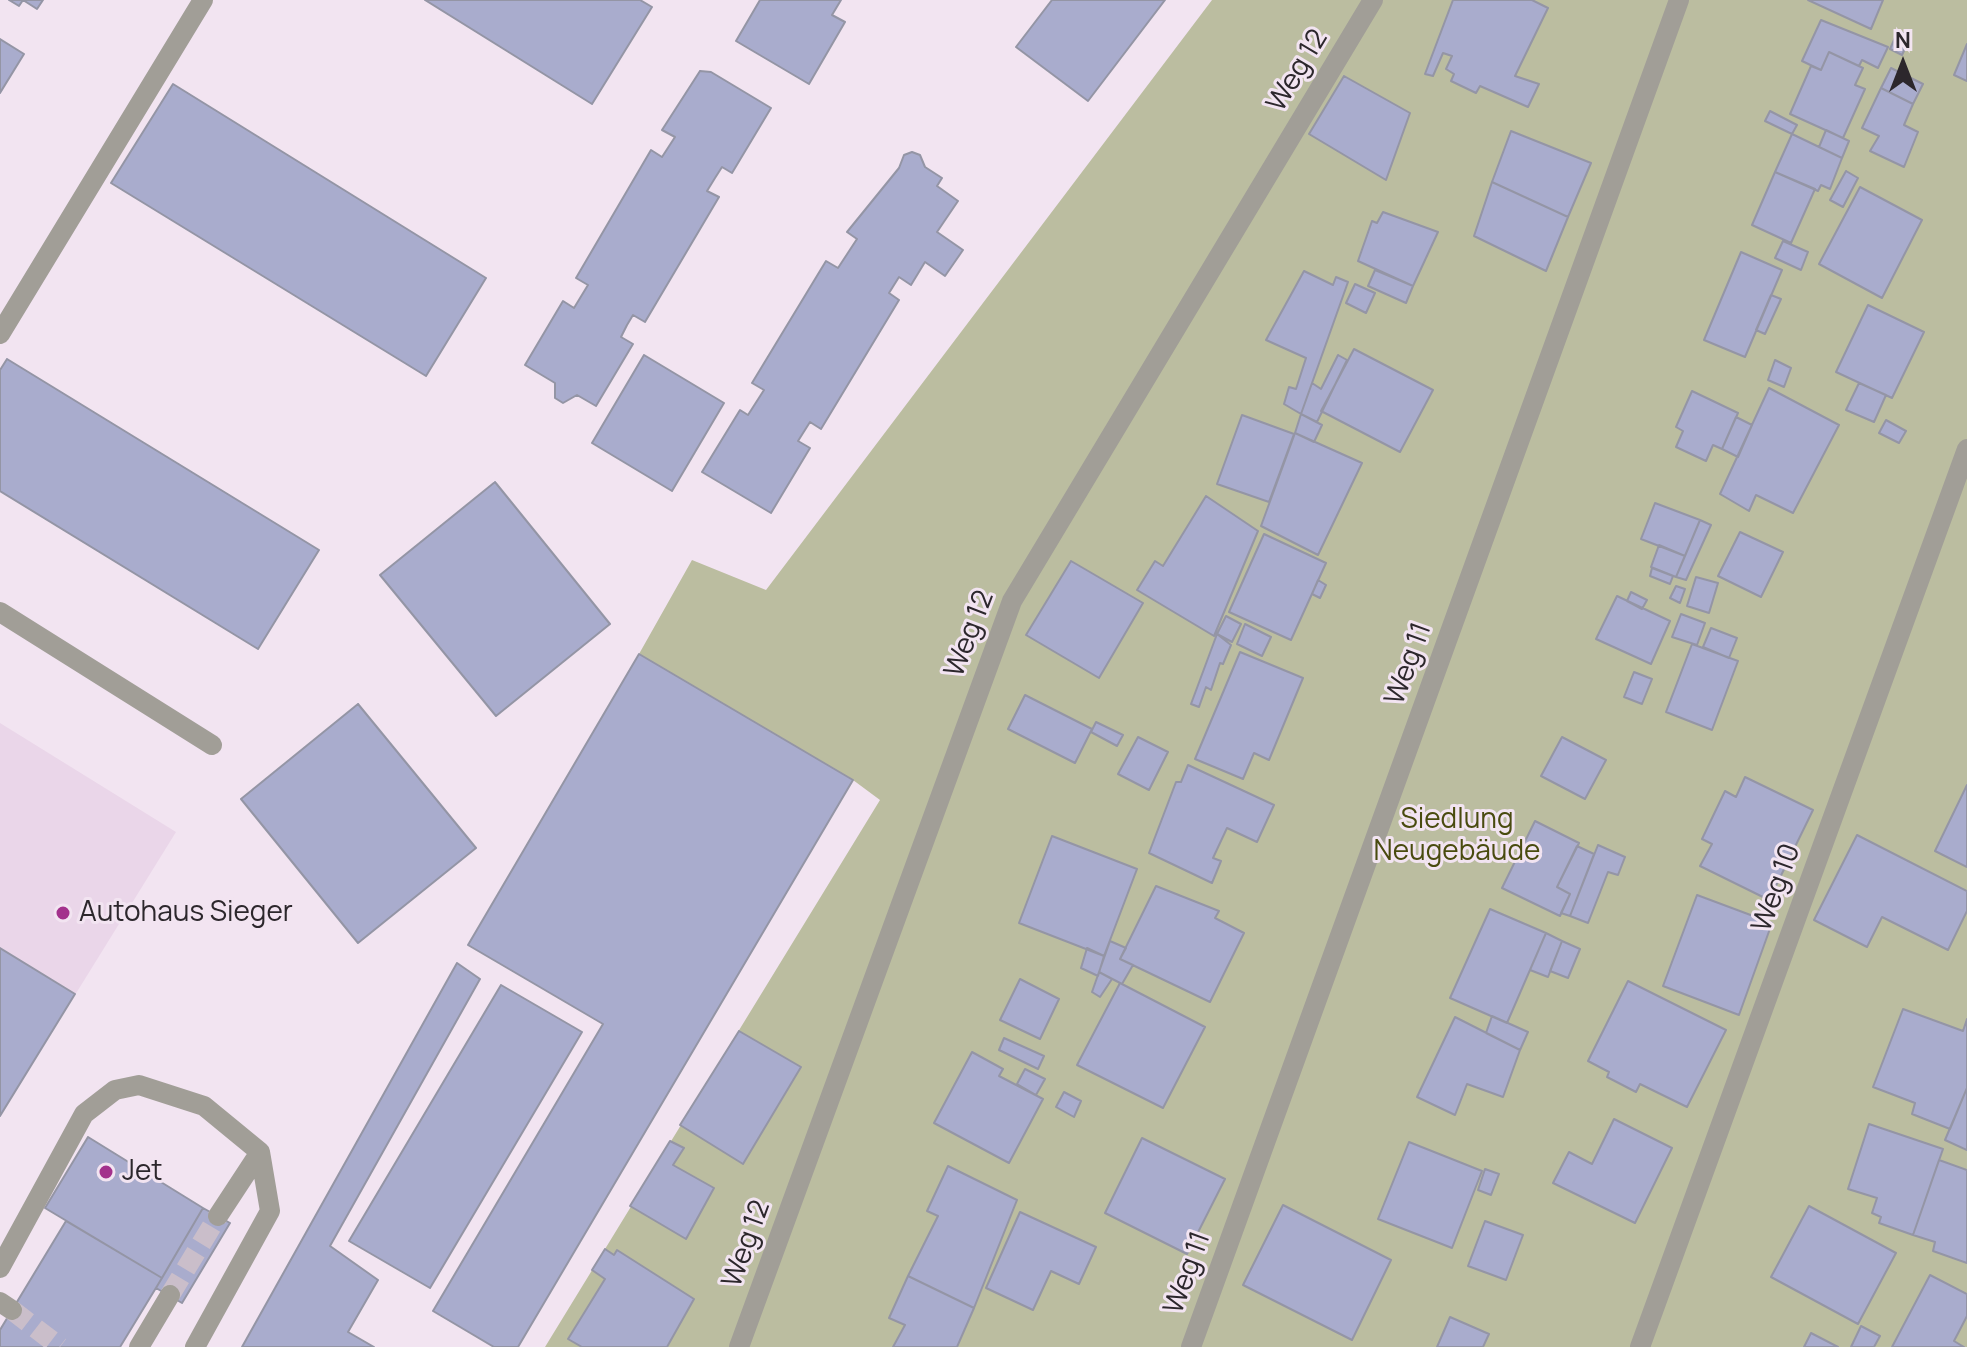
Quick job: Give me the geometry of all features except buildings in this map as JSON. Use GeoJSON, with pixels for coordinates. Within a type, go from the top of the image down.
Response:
{"type":"FeatureCollection","features":[{"type":"Feature","properties":{"kind":"lane"},"geometry":{"type":"LineString","coordinates":[[0,334],[203,0]]}},
{"type":"Feature","properties":{"kind":"lane","name":"Weg 12"},"geometry":{"type":"LineString","coordinates":[[739,1347],[1012,601],[1373,0]]}},
{"type":"Feature","properties":{"kind":"lane","name":"Weg 11"},"geometry":{"type":"LineString","coordinates":[[1191,1347],[1679,0]]}},
{"type":"Feature","properties":{"kind":"lane","name":"Weg 10"},"geometry":{"type":"LineString","coordinates":[[1640,1347],[1967,449]]}},
{"type":"Feature","properties":{"kind":"lane"},"geometry":{"type":"LineString","coordinates":[[0,612],[212,745]]}},
{"type":"Feature","properties":{"kind":"lane"},"geometry":{"type":"LineString","coordinates":[[0,1268],[84,1114],[115,1090],[139,1085],[204,1106],[260,1152],[270,1211],[195,1347]]}},
{"type":"Feature","properties":{"kind":"lane"},"geometry":{"type":"LineString","coordinates":[[218,1216],[260,1152]]}},
{"type":"Feature","properties":{"kind":"lane"},"geometry":{"type":"LineString","coordinates":[[139,1347],[170,1295]]}},
{"type":"Feature","properties":{"kind":"shaded area","name":"Autohaus Sieger"},"geometry":{"type":"Polygon","coordinates":[[[0,723],[176,832],[0,1116],[0,723]]]}},
{"type":"Feature","properties":{"kind":"green space","name":"Siedlung Neugebäude"},"geometry":{"type":"Polygon","coordinates":[[[1212,0],[1967,0],[1967,1347],[545,1347],[880,800],[853,780],[639,654],[692,560],[766,590],[1212,0]]]}},
{"type":"Feature","properties":{"kind":"tunnel"},"geometry":{"type":"LineString","coordinates":[[170,1295],[218,1216]]}},
{"type":"Feature","properties":{"kind":"tunnel"},"geometry":{"type":"LineString","coordinates":[[12,1310],[60,1347]]}},
{"type":"Feature","properties":{"kind":"place","name":"Autohaus Sieger"},"geometry":{"type":"Point","coordinates":[63,913]}},
{"type":"Feature","properties":{"kind":"place","name":"Jet"},"geometry":{"type":"Point","coordinates":[106,1172]}}]}
